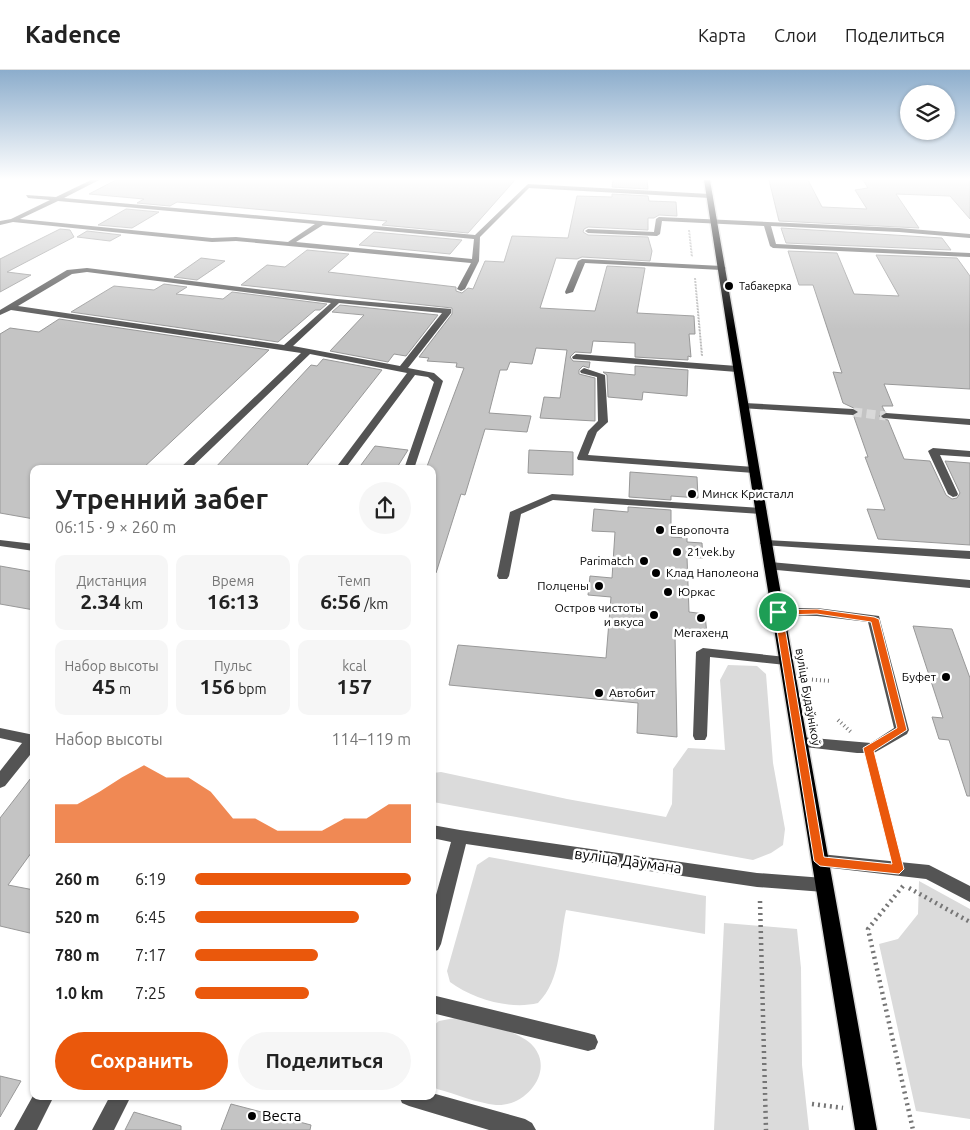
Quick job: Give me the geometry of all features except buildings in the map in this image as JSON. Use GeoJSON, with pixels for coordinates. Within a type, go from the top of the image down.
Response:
{"type":"FeatureCollection","features":[{"type":"Feature","properties":{"kind":"main road","name":"вуліца Будаўнікоў"},"geometry":{"type":"LineString","coordinates":[[714,229],[722,268],[737,369],[824,885],[868,1124]]}},
{"type":"Feature","properties":{"kind":"street"},"geometry":{"type":"LineString","coordinates":[[107,229],[212,240],[236,239],[475,261]]}},
{"type":"Feature","properties":{"kind":"street"},"geometry":{"type":"LineString","coordinates":[[288,244],[311,229]]}},
{"type":"Feature","properties":{"kind":"street"},"geometry":{"type":"LineString","coordinates":[[393,229],[476,237]]}},
{"type":"Feature","properties":{"kind":"street"},"geometry":{"type":"LineString","coordinates":[[461,289],[475,261],[476,237],[484,229]]}},
{"type":"Feature","properties":{"kind":"street"},"geometry":{"type":"LineString","coordinates":[[588,232],[657,234],[658,229]]}},
{"type":"Feature","properties":{"kind":"street"},"geometry":{"type":"LineString","coordinates":[[768,229],[773,246],[970,255]]}},
{"type":"Feature","properties":{"kind":"street"},"geometry":{"type":"LineString","coordinates":[[888,229],[970,236]]}},
{"type":"Feature","properties":{"kind":"street"},"geometry":{"type":"LineString","coordinates":[[569,292],[582,261],[722,268]]}},
{"type":"Feature","properties":{"kind":"street"},"geometry":{"type":"LineString","coordinates":[[953,263],[970,264]]}},
{"type":"Feature","properties":{"kind":"street"},"geometry":{"type":"LineString","coordinates":[[0,313],[70,272],[87,270],[337,300],[448,311],[402,369]]}},
{"type":"Feature","properties":{"kind":"street"},"geometry":{"type":"LineString","coordinates":[[287,348],[337,300]]}},
{"type":"Feature","properties":{"kind":"street"},"geometry":{"type":"LineString","coordinates":[[10,307],[308,351],[431,375],[439,381],[410,465]]}},
{"type":"Feature","properties":{"kind":"street"},"geometry":{"type":"LineString","coordinates":[[188,465],[308,351]]}},
{"type":"Feature","properties":{"kind":"street"},"geometry":{"type":"LineString","coordinates":[[576,357],[737,369]]}},
{"type":"Feature","properties":{"kind":"street"},"geometry":{"type":"LineString","coordinates":[[343,465],[413,371]]}},
{"type":"Feature","properties":{"kind":"street"},"geometry":{"type":"LineString","coordinates":[[584,371],[601,375],[604,422],[593,431],[582,458],[754,470]]}},
{"type":"Feature","properties":{"kind":"street"},"geometry":{"type":"LineString","coordinates":[[744,406],[853,412]]}},
{"type":"Feature","properties":{"kind":"street"},"geometry":{"type":"LineString","coordinates":[[886,416],[970,422]]}},
{"type":"Feature","properties":{"kind":"street"},"geometry":{"type":"LineString","coordinates":[[953,494],[933,451],[970,454]]}},
{"type":"Feature","properties":{"kind":"street"},"geometry":{"type":"LineString","coordinates":[[503,576],[516,512],[552,497],[761,511]]}},
{"type":"Feature","properties":{"kind":"street"},"geometry":{"type":"LineString","coordinates":[[0,542],[30,547]]}},
{"type":"Feature","properties":{"kind":"street"},"geometry":{"type":"LineString","coordinates":[[766,543],[970,555]]}},
{"type":"Feature","properties":{"kind":"street"},"geometry":{"type":"LineString","coordinates":[[770,566],[970,584]]}},
{"type":"Feature","properties":{"kind":"street"},"geometry":{"type":"LineString","coordinates":[[778,612],[817,612],[874,619],[902,730],[874,748],[801,742]]}},
{"type":"Feature","properties":{"kind":"street"},"geometry":{"type":"LineString","coordinates":[[700,736],[703,652],[786,661]]}},
{"type":"Feature","properties":{"kind":"street"},"geometry":{"type":"LineString","coordinates":[[0,733],[30,739]]}},
{"type":"Feature","properties":{"kind":"street"},"geometry":{"type":"LineString","coordinates":[[0,782],[30,744]]}},
{"type":"Feature","properties":{"kind":"street","name":"вуліца Даўмана"},"geometry":{"type":"LineString","coordinates":[[436,832],[460,837],[757,880],[824,885]]}},
{"type":"Feature","properties":{"kind":"street"},"geometry":{"type":"LineString","coordinates":[[436,931],[460,837]]}},
{"type":"Feature","properties":{"kind":"street"},"geometry":{"type":"LineString","coordinates":[[820,861],[901,877],[929,872],[970,895]]}},
{"type":"Feature","properties":{"kind":"street"},"geometry":{"type":"LineString","coordinates":[[436,1005],[588,1042]]}},
{"type":"Feature","properties":{"kind":"street"},"geometry":{"type":"LineString","coordinates":[[25,1130],[42,1100]]}},
{"type":"Feature","properties":{"kind":"street"},"geometry":{"type":"LineString","coordinates":[[103,1130],[119,1100]]}},
{"type":"Feature","properties":{"kind":"street"},"geometry":{"type":"LineString","coordinates":[[423,1100],[525,1130]]}},
{"type":"Feature","properties":{"kind":"path"},"geometry":{"type":"LineString","coordinates":[[789,677],[831,681]]}},
{"type":"Feature","properties":{"kind":"path"},"geometry":{"type":"LineString","coordinates":[[838,720],[868,748],[901,877],[970,922]]}},
{"type":"Feature","properties":{"kind":"path"},"geometry":{"type":"LineString","coordinates":[[901,877],[868,929],[913,1130]]}},
{"type":"Feature","properties":{"kind":"path"},"geometry":{"type":"LineString","coordinates":[[760,901],[759,922],[766,1130]]}},
{"type":"Feature","properties":{"kind":"path"},"geometry":{"type":"LineString","coordinates":[[812,1104],[868,1124]]}},
{"type":"Feature","properties":{"kind":"shaded area"},"geometry":{"type":"Polygon","coordinates":[[[728,665],[757,666],[766,674],[773,763],[785,829],[783,845],[771,853],[753,860],[436,803],[436,773],[441,772],[567,799],[666,817],[672,804],[673,769],[688,748],[725,750],[720,680],[728,665]]]}},
{"type":"Feature","properties":{"kind":"shaded area"},"geometry":{"type":"Polygon","coordinates":[[[489,857],[706,896],[705,934],[566,910],[556,971],[552,983],[538,1003],[516,1005],[492,1002],[459,988],[450,982],[447,971],[477,865],[489,857]]]}},
{"type":"Feature","properties":{"kind":"shaded area"},"geometry":{"type":"Polygon","coordinates":[[[919,881],[970,909],[970,1119],[916,1111],[879,944],[898,939],[918,914],[919,881]]]}},
{"type":"Feature","properties":{"kind":"shaded area"},"geometry":{"type":"Polygon","coordinates":[[[724,923],[797,929],[801,968],[802,1065],[809,1130],[714,1130],[724,923]]]}},
{"type":"Feature","properties":{"kind":"shaded area"},"geometry":{"type":"Polygon","coordinates":[[[455,1018],[474,1021],[508,1031],[527,1041],[533,1046],[539,1056],[541,1066],[534,1086],[518,1100],[496,1105],[437,1089],[436,1024],[439,1021],[455,1018]]]}},
{"type":"Feature","properties":{"kind":"tunnel"},"geometry":{"type":"LineString","coordinates":[[853,412],[886,416]]}},
{"type":"Feature","properties":{"kind":"place","name":"Табакерка"},"geometry":{"type":"Point","coordinates":[729,286]}},
{"type":"Feature","properties":{"kind":"place","name":"Минск Кристалл"},"geometry":{"type":"Point","coordinates":[692,494]}},
{"type":"Feature","properties":{"kind":"place","name":"Европочта"},"geometry":{"type":"Point","coordinates":[660,530]}},
{"type":"Feature","properties":{"kind":"place","name":"21vek.by"},"geometry":{"type":"Point","coordinates":[677,552]}},
{"type":"Feature","properties":{"kind":"place","name":"Parimatch"},"geometry":{"type":"Point","coordinates":[644,561]}},
{"type":"Feature","properties":{"kind":"place","name":"Клад Наполеона"},"geometry":{"type":"Point","coordinates":[656,573]}},
{"type":"Feature","properties":{"kind":"place","name":"Полцены"},"geometry":{"type":"Point","coordinates":[599,586]}},
{"type":"Feature","properties":{"kind":"place","name":"Юркас"},"geometry":{"type":"Point","coordinates":[668,592]}},
{"type":"Feature","properties":{"kind":"place","name":"Остров чистоты и вкуса"},"geometry":{"type":"Point","coordinates":[654,615]}},
{"type":"Feature","properties":{"kind":"place","name":"Мегахенд"},"geometry":{"type":"Point","coordinates":[701,618]}},
{"type":"Feature","properties":{"kind":"place","name":"Буфет"},"geometry":{"type":"Point","coordinates":[946,677]}},
{"type":"Feature","properties":{"kind":"place","name":"Автобит"},"geometry":{"type":"Point","coordinates":[599,693]}},
{"type":"Feature","properties":{"kind":"place","name":"Веста"},"geometry":{"type":"Point","coordinates":[252,1116]}},
{"type":"Feature","properties":{"kind":"route"},"geometry":{"type":"LineString","coordinates":[[778,612],[817,612],[874,619],[902,730],[874,748],[868,748],[899,869],[820,861],[778,612]]}}]}
